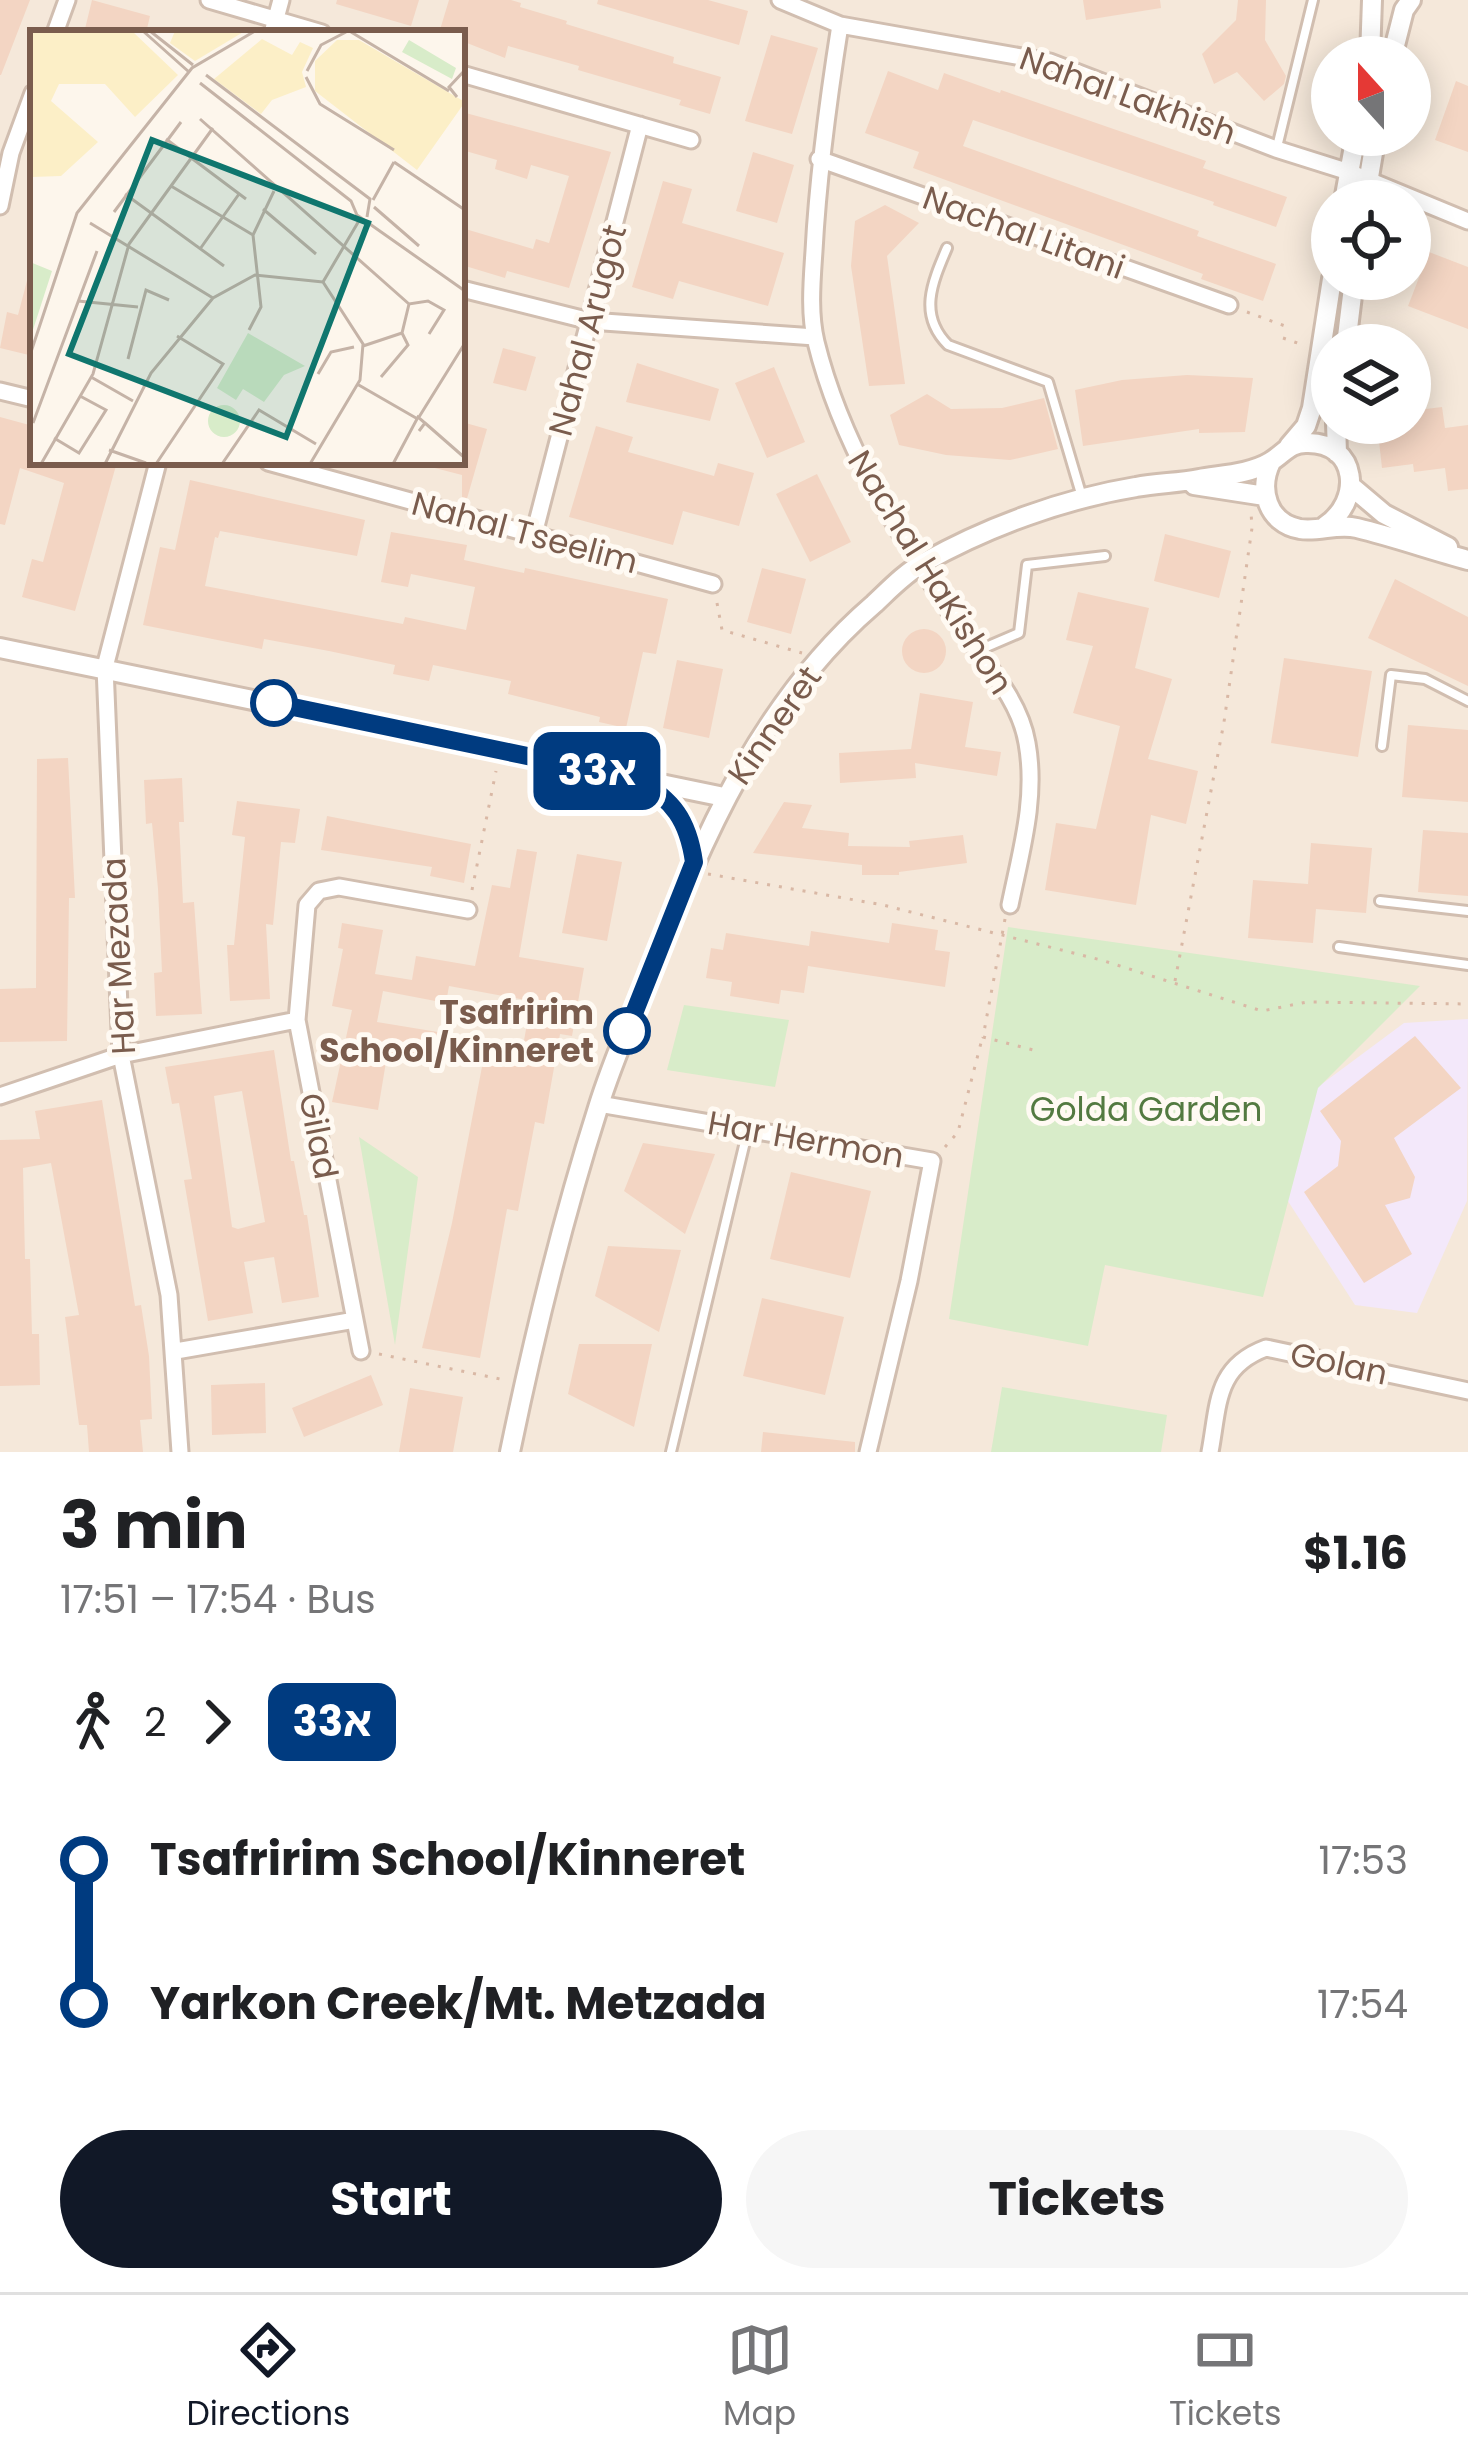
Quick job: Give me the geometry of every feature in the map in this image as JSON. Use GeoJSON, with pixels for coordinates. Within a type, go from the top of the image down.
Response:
{"type":"FeatureCollection","features":[{"type":"Feature","properties":{"kind":"street"},"geometry":{"type":"LineString","coordinates":[[56,30],[67,0]]}},
{"type":"Feature","properties":{"kind":"street"},"geometry":{"type":"LineString","coordinates":[[208,0],[274,26],[281,0]]}},
{"type":"Feature","properties":{"kind":"street","name":"Nahal Lakhish"},"geometry":{"type":"LineString","coordinates":[[780,0],[840,25],[1050,62],[1468,221]]}},
{"type":"Feature","properties":{"kind":"street"},"geometry":{"type":"LineString","coordinates":[[1371,36],[1372,0]]}},
{"type":"Feature","properties":{"kind":"street"},"geometry":{"type":"LineString","coordinates":[[1397,36],[1411,0]]}},
{"type":"Feature","properties":{"kind":"street","name":"Nachal HaKishon"},"geometry":{"type":"LineString","coordinates":[[840,25],[819,159],[812,298],[815,337],[859,461],[919,565],[1008,694],[1027,738],[1032,787],[1010,904]]}},
{"type":"Feature","properties":{"kind":"street"},"geometry":{"type":"LineString","coordinates":[[465,75],[691,140]]}},
{"type":"Feature","properties":{"kind":"street"},"geometry":{"type":"LineString","coordinates":[[0,206],[11,153],[30,101]]}},
{"type":"Feature","properties":{"kind":"street","name":"Nahal Arugot"},"geometry":{"type":"LineString","coordinates":[[534,534],[640,125]]}},
{"type":"Feature","properties":{"kind":"street"},"geometry":{"type":"LineString","coordinates":[[1357,156],[1359,180]]}},
{"type":"Feature","properties":{"kind":"street"},"geometry":{"type":"LineString","coordinates":[[1356,180],[1367,156]]}},
{"type":"Feature","properties":{"kind":"street","name":"Nachal Litani"},"geometry":{"type":"LineString","coordinates":[[819,159],[1228,304]]}},
{"type":"Feature","properties":{"kind":"street"},"geometry":{"type":"LineString","coordinates":[[465,290],[590,321],[815,337]]}},
{"type":"Feature","properties":{"kind":"street"},"geometry":{"type":"LineString","coordinates":[[1289,446],[1306,426],[1312,408],[1329,300]]}},
{"type":"Feature","properties":{"kind":"street"},"geometry":{"type":"LineString","coordinates":[[0,391],[30,398]]}},
{"type":"Feature","properties":{"kind":"street"},"geometry":{"type":"LineString","coordinates":[[1289,446],[1314,442],[1337,453],[1337,444]]}},
{"type":"Feature","properties":{"kind":"street","name":"Kinneret"},"geometry":{"type":"LineString","coordinates":[[510,1452],[558,1244],[599,1104],[691,866],[724,797],[779,710],[848,626],[919,565],[988,532],[1082,499],[1271,462],[1289,446]]}},
{"type":"Feature","properties":{"kind":"street","name":"Kinneret"},"geometry":{"type":"LineString","coordinates":[[1337,453],[1352,487],[1384,514],[1468,559]]}},
{"type":"Feature","properties":{"kind":"street"},"geometry":{"type":"LineString","coordinates":[[1257,495],[1271,462]]}},
{"type":"Feature","properties":{"kind":"street","name":"Har Mezada"},"geometry":{"type":"LineString","coordinates":[[157,465],[105,667],[122,1055],[169,1295],[181,1452]]}},
{"type":"Feature","properties":{"kind":"street","name":"Nahal Tseelim"},"geometry":{"type":"LineString","coordinates":[[279,465],[713,584]]}},
{"type":"Feature","properties":{"kind":"street","name":"Kinneret"},"geometry":{"type":"LineString","coordinates":[[1177,483],[1257,495],[1288,525],[1313,529],[1352,526],[1468,559]]}},
{"type":"Feature","properties":{"kind":"street"},"geometry":{"type":"LineString","coordinates":[[1325,526],[1344,510],[1352,487]]}},
{"type":"Feature","properties":{"kind":"street"},"geometry":{"type":"LineString","coordinates":[[0,648],[724,797]]}},
{"type":"Feature","properties":{"kind":"street"},"geometry":{"type":"LineString","coordinates":[[637,779],[680,812],[690,835],[691,866]]}},
{"type":"Feature","properties":{"kind":"street","name":"Gilad"},"geometry":{"type":"LineString","coordinates":[[362,1351],[296,1020],[308,905],[319,891],[339,887],[468,910]]}},
{"type":"Feature","properties":{"kind":"street"},"geometry":{"type":"LineString","coordinates":[[0,1096],[122,1055],[296,1020]]}},
{"type":"Feature","properties":{"kind":"street","name":"Har Hermon"},"geometry":{"type":"LineString","coordinates":[[599,1104],[932,1161],[868,1452]]}},
{"type":"Feature","properties":{"kind":"street"},"geometry":{"type":"LineString","coordinates":[[176,1351],[355,1320]]}},
{"type":"Feature","properties":{"kind":"street","name":"Golan"},"geometry":{"type":"LineString","coordinates":[[1210,1452],[1227,1372],[1246,1355],[1266,1348],[1468,1391]]}},
{"type":"Feature","properties":{"kind":"lane"},"geometry":{"type":"LineString","coordinates":[[1276,148],[1313,0]]}},
{"type":"Feature","properties":{"kind":"lane"},"geometry":{"type":"LineString","coordinates":[[947,248],[933,281],[928,312],[938,335],[948,345],[1048,382],[1082,499]]}},
{"type":"Feature","properties":{"kind":"lane"},"geometry":{"type":"LineString","coordinates":[[975,652],[1019,633],[1027,565],[1106,556]]}},
{"type":"Feature","properties":{"kind":"lane"},"geometry":{"type":"LineString","coordinates":[[1382,746],[1391,675],[1425,679],[1468,701]]}},
{"type":"Feature","properties":{"kind":"lane"},"geometry":{"type":"LineString","coordinates":[[1380,901],[1468,911]]}},
{"type":"Feature","properties":{"kind":"lane"},"geometry":{"type":"LineString","coordinates":[[1340,947],[1468,965]]}},
{"type":"Feature","properties":{"kind":"lane"},"geometry":{"type":"LineString","coordinates":[[670,1452],[748,1129]]}},
{"type":"Feature","properties":{"kind":"path"},"geometry":{"type":"LineString","coordinates":[[1228,304],[1285,326]]}},
{"type":"Feature","properties":{"kind":"path"},"geometry":{"type":"LineString","coordinates":[[1174,983],[1224,722],[1257,495]]}},
{"type":"Feature","properties":{"kind":"path"},"geometry":{"type":"LineString","coordinates":[[713,584],[722,630],[820,658]]}},
{"type":"Feature","properties":{"kind":"path"},"geometry":{"type":"LineString","coordinates":[[468,910],[500,750]]}},
{"type":"Feature","properties":{"kind":"path"},"geometry":{"type":"LineString","coordinates":[[691,866],[1000,934],[1262,1011],[1307,1002],[1468,1004]]}},
{"type":"Feature","properties":{"kind":"path"},"geometry":{"type":"LineString","coordinates":[[932,1161],[958,1132],[1010,904]]}},
{"type":"Feature","properties":{"kind":"path"},"geometry":{"type":"LineString","coordinates":[[983,1037],[1033,1050]]}},
{"type":"Feature","properties":{"kind":"path"},"geometry":{"type":"LineString","coordinates":[[391,1357],[524,1384]]}},
{"type":"Feature","properties":{"kind":"shaded area"},"geometry":{"type":"Polygon","coordinates":[[[0,0],[1468,0],[1468,1452],[0,1452],[0,0]]]}},
{"type":"Feature","properties":{"kind":"shaded area"},"geometry":{"type":"Polygon","coordinates":[[[1468,1019],[1467,1201],[1417,1313],[1355,1305],[1284,1195],[1307,1095],[1404,1023],[1468,1019]]]}},
{"type":"Feature","properties":{"kind":"green space","name":"Golda Garden"},"geometry":{"type":"Polygon","coordinates":[[[1008,927],[1420,986],[1318,1088],[1263,1297],[1105,1265],[1088,1346],[949,1319],[1008,927]]]}},
{"type":"Feature","properties":{"kind":"green space"},"geometry":{"type":"Polygon","coordinates":[[[684,1005],[789,1020],[775,1087],[667,1070],[684,1005]]]}},
{"type":"Feature","properties":{"kind":"green space"},"geometry":{"type":"Polygon","coordinates":[[[359,1137],[418,1177],[395,1345],[359,1137]]]}},
{"type":"Feature","properties":{"kind":"green space"},"geometry":{"type":"Polygon","coordinates":[[[1002,1387],[1167,1415],[1161,1452],[991,1452],[1002,1387]]]}},
{"type":"Feature","properties":{"kind":"building"},"geometry":{"type":"Polygon","coordinates":[[[0,0],[30,0],[1,75],[0,75],[0,0]]]}},
{"type":"Feature","properties":{"kind":"building"},"geometry":{"type":"Polygon","coordinates":[[[92,0],[150,16],[147,30],[85,30],[92,0]]]}},
{"type":"Feature","properties":{"kind":"building"},"geometry":{"type":"Polygon","coordinates":[[[337,0],[419,0],[411,26],[336,4],[337,0]]]}},
{"type":"Feature","properties":{"kind":"building"},"geometry":{"type":"Polygon","coordinates":[[[449,0],[511,0],[721,77],[710,114],[679,105],[681,100],[508,46],[505,58],[465,42],[465,30],[440,30],[449,0]]]}},
{"type":"Feature","properties":{"kind":"building"},"geometry":{"type":"Polygon","coordinates":[[[598,0],[708,0],[748,11],[739,45],[597,4],[598,0]]]}},
{"type":"Feature","properties":{"kind":"building"},"geometry":{"type":"Polygon","coordinates":[[[1083,0],[1160,0],[1161,8],[1086,20],[1083,0]]]}},
{"type":"Feature","properties":{"kind":"building"},"geometry":{"type":"Polygon","coordinates":[[[1238,0],[1266,0],[1265,40],[1286,76],[1284,84],[1264,101],[1237,72],[1214,84],[1202,54],[1236,20],[1238,0]]]}},
{"type":"Feature","properties":{"kind":"building"},"geometry":{"type":"Polygon","coordinates":[[[771,35],[818,48],[792,134],[745,121],[771,35]]]}},
{"type":"Feature","properties":{"kind":"building"},"geometry":{"type":"Polygon","coordinates":[[[888,71],[938,90],[944,73],[1001,90],[1206,161],[1203,168],[1287,197],[1276,227],[973,120],[963,146],[1199,231],[1197,236],[1276,264],[1263,301],[1201,279],[1203,274],[913,168],[919,152],[865,133],[888,71]]]}},
{"type":"Feature","properties":{"kind":"building"},"geometry":{"type":"Polygon","coordinates":[[[1456,81],[1468,86],[1468,152],[1435,140],[1456,81]]]}},
{"type":"Feature","properties":{"kind":"building"},"geometry":{"type":"Polygon","coordinates":[[[465,113],[611,152],[569,288],[507,271],[505,278],[465,266],[465,229],[533,249],[536,239],[549,243],[569,176],[531,165],[527,179],[495,169],[497,160],[465,151],[465,113]]]}},
{"type":"Feature","properties":{"kind":"building"},"geometry":{"type":"Polygon","coordinates":[[[753,152],[794,165],[777,223],[736,211],[753,152]]]}},
{"type":"Feature","properties":{"kind":"building"},"geometry":{"type":"Polygon","coordinates":[[[663,181],[692,189],[682,223],[784,253],[768,306],[679,281],[673,299],[632,287],[663,181]]]}},
{"type":"Feature","properties":{"kind":"building"},"geometry":{"type":"Polygon","coordinates":[[[885,205],[919,223],[887,256],[905,384],[869,386],[851,266],[855,221],[885,205]]]}},
{"type":"Feature","properties":{"kind":"building"},"geometry":{"type":"Polygon","coordinates":[[[1431,253],[1468,267],[1468,329],[1408,306],[1410,300],[1431,300],[1431,253]]]}},
{"type":"Feature","properties":{"kind":"building"},"geometry":{"type":"Polygon","coordinates":[[[30,277],[30,355],[0,348],[7,312],[18,315],[30,277]]]}},
{"type":"Feature","properties":{"kind":"building"},"geometry":{"type":"Polygon","coordinates":[[[503,348],[536,357],[526,391],[493,383],[503,348]]]}},
{"type":"Feature","properties":{"kind":"building"},"geometry":{"type":"Polygon","coordinates":[[[637,363],[719,389],[710,421],[626,402],[637,363]]]}},
{"type":"Feature","properties":{"kind":"building"},"geometry":{"type":"Polygon","coordinates":[[[774,367],[805,442],[767,458],[735,383],[774,367]]]}},
{"type":"Feature","properties":{"kind":"building"},"geometry":{"type":"Polygon","coordinates":[[[1187,375],[1253,378],[1245,432],[1199,433],[1199,429],[1083,446],[1075,390],[1122,380],[1187,375]]]}},
{"type":"Feature","properties":{"kind":"building"},"geometry":{"type":"Polygon","coordinates":[[[927,394],[951,409],[1002,408],[1044,398],[1058,449],[1010,460],[946,455],[899,445],[890,415],[927,394]]]}},
{"type":"Feature","properties":{"kind":"building"},"geometry":{"type":"Polygon","coordinates":[[[1442,407],[1445,428],[1468,425],[1468,489],[1448,491],[1445,468],[1414,472],[1413,464],[1382,468],[1379,444],[1431,444],[1431,408],[1442,407]]]}},
{"type":"Feature","properties":{"kind":"building"},"geometry":{"type":"Polygon","coordinates":[[[0,417],[30,425],[30,465],[116,465],[75,611],[22,597],[32,559],[43,562],[64,483],[20,468],[5,525],[0,524],[0,417]]]}},
{"type":"Feature","properties":{"kind":"building"},"geometry":{"type":"Polygon","coordinates":[[[465,423],[487,429],[466,502],[462,502],[462,475],[431,467],[465,465],[465,423]]]}},
{"type":"Feature","properties":{"kind":"building"},"geometry":{"type":"Polygon","coordinates":[[[596,426],[633,437],[628,452],[714,476],[718,463],[754,473],[739,526],[683,511],[673,545],[569,517],[596,426]]]}},
{"type":"Feature","properties":{"kind":"building"},"geometry":{"type":"Polygon","coordinates":[[[817,474],[851,542],[810,562],[776,494],[817,474]]]}},
{"type":"Feature","properties":{"kind":"building"},"geometry":{"type":"Polygon","coordinates":[[[190,480],[365,520],[357,556],[220,531],[205,586],[403,624],[405,617],[466,630],[475,587],[411,574],[408,587],[381,582],[391,532],[467,545],[464,560],[668,599],[656,654],[643,652],[626,728],[508,694],[511,681],[433,665],[429,681],[393,674],[395,665],[329,651],[264,639],[262,649],[143,625],[160,547],[175,550],[190,480]]]}},
{"type":"Feature","properties":{"kind":"building"},"geometry":{"type":"Polygon","coordinates":[[[1165,534],[1231,551],[1219,598],[1154,581],[1165,534]]]}},
{"type":"Feature","properties":{"kind":"building"},"geometry":{"type":"Polygon","coordinates":[[[762,568],[806,579],[791,634],[747,622],[762,568]]]}},
{"type":"Feature","properties":{"kind":"building"},"geometry":{"type":"Polygon","coordinates":[[[1395,579],[1468,617],[1468,686],[1368,638],[1395,579]]]}},
{"type":"Feature","properties":{"kind":"building"},"geometry":{"type":"Polygon","coordinates":[[[1078,592],[1149,608],[1135,668],[1172,679],[1148,759],[1198,771],[1186,824],[1151,815],[1136,905],[1045,890],[1056,823],[1096,829],[1120,726],[1073,713],[1093,646],[1066,640],[1078,592]]]}},
{"type":"Feature","properties":{"kind":"building"},"geometry":{"type":"Polygon","coordinates":[[[924,629],[939,636],[946,651],[939,666],[924,673],[909,666],[902,651],[909,636],[924,629]]]}},
{"type":"Feature","properties":{"kind":"building"},"geometry":{"type":"Polygon","coordinates":[[[1284,658],[1372,671],[1358,757],[1271,743],[1284,658]]]}},
{"type":"Feature","properties":{"kind":"building"},"geometry":{"type":"Polygon","coordinates":[[[677,660],[723,669],[709,738],[663,728],[677,660]]]}},
{"type":"Feature","properties":{"kind":"building"},"geometry":{"type":"Polygon","coordinates":[[[920,693],[973,702],[965,747],[1001,752],[997,776],[915,763],[916,778],[840,783],[839,753],[911,749],[920,693]]]}},
{"type":"Feature","properties":{"kind":"building"},"geometry":{"type":"Polygon","coordinates":[[[1408,725],[1468,730],[1468,802],[1402,797],[1408,725]]]}},
{"type":"Feature","properties":{"kind":"building"},"geometry":{"type":"Polygon","coordinates":[[[68,758],[75,898],[69,898],[67,1041],[0,1042],[0,989],[36,988],[37,759],[68,758]]]}},
{"type":"Feature","properties":{"kind":"building"},"geometry":{"type":"Polygon","coordinates":[[[182,778],[183,903],[194,902],[202,1014],[156,1016],[154,973],[162,972],[158,889],[152,823],[146,824],[144,780],[182,778]]]}},
{"type":"Feature","properties":{"kind":"building"},"geometry":{"type":"Polygon","coordinates":[[[237,801],[300,809],[295,843],[281,842],[273,925],[266,924],[270,999],[230,1001],[227,945],[234,945],[245,837],[232,835],[237,801]]]}},
{"type":"Feature","properties":{"kind":"building"},"geometry":{"type":"Polygon","coordinates":[[[784,802],[812,805],[802,828],[849,833],[848,846],[910,847],[909,841],[963,835],[967,863],[899,875],[862,875],[862,865],[753,853],[784,802]]]}},
{"type":"Feature","properties":{"kind":"building"},"geometry":{"type":"Polygon","coordinates":[[[327,816],[471,844],[464,883],[430,876],[432,867],[321,850],[327,816]]]}},
{"type":"Feature","properties":{"kind":"building"},"geometry":{"type":"Polygon","coordinates":[[[1423,830],[1468,833],[1468,896],[1418,892],[1423,830]]]}},
{"type":"Feature","properties":{"kind":"building"},"geometry":{"type":"Polygon","coordinates":[[[1311,843],[1372,848],[1366,913],[1316,909],[1313,943],[1248,938],[1253,880],[1308,884],[1311,843]]]}},
{"type":"Feature","properties":{"kind":"building"},"geometry":{"type":"Polygon","coordinates":[[[517,849],[537,852],[519,957],[584,968],[572,1036],[560,1034],[544,1124],[535,1122],[518,1211],[507,1209],[480,1358],[422,1348],[486,1046],[522,1052],[531,1001],[449,986],[446,1003],[383,991],[377,1022],[456,1035],[451,1063],[387,1056],[378,1110],[332,1102],[352,1010],[332,1006],[343,949],[338,948],[342,923],[383,930],[375,974],[412,980],[416,956],[475,966],[492,885],[510,888],[517,849]]]}},
{"type":"Feature","properties":{"kind":"building"},"geometry":{"type":"Polygon","coordinates":[[[577,854],[622,862],[607,941],[562,933],[577,854]]]}},
{"type":"Feature","properties":{"kind":"building"},"geometry":{"type":"Polygon","coordinates":[[[892,923],[938,930],[935,950],[950,952],[945,987],[808,966],[804,993],[781,990],[779,1004],[730,996],[732,982],[706,978],[711,948],[723,950],[726,933],[809,946],[811,931],[889,943],[892,923]]]}},
{"type":"Feature","properties":{"kind":"building"},"geometry":{"type":"Polygon","coordinates":[[[1415,1036],[1461,1088],[1394,1138],[1415,1177],[1410,1198],[1385,1205],[1412,1254],[1364,1283],[1304,1192],[1338,1166],[1341,1141],[1320,1111],[1415,1036]]]}},
{"type":"Feature","properties":{"kind":"building"},"geometry":{"type":"Polygon","coordinates":[[[274,1050],[319,1297],[282,1303],[274,1257],[244,1262],[253,1313],[208,1321],[184,1180],[192,1179],[179,1103],[172,1104],[165,1067],[274,1050]],[[242,1091],[214,1096],[232,1227],[265,1222],[242,1091]]]}},
{"type":"Feature","properties":{"kind":"building"},"geometry":{"type":"Polygon","coordinates":[[[102,1100],[135,1306],[141,1305],[149,1356],[152,1419],[140,1420],[143,1452],[89,1452],[87,1425],[79,1425],[65,1317],[79,1315],[51,1163],[23,1168],[25,1259],[30,1259],[32,1334],[39,1334],[40,1385],[0,1386],[0,1140],[40,1139],[35,1111],[102,1100]]]}},
{"type":"Feature","properties":{"kind":"building"},"geometry":{"type":"Polygon","coordinates":[[[643,1143],[715,1154],[685,1234],[624,1191],[643,1143]]]}},
{"type":"Feature","properties":{"kind":"building"},"geometry":{"type":"Polygon","coordinates":[[[791,1172],[871,1191],[850,1278],[770,1259],[791,1172]]]}},
{"type":"Feature","properties":{"kind":"building"},"geometry":{"type":"Polygon","coordinates":[[[608,1246],[681,1250],[659,1332],[595,1296],[608,1246]]]}},
{"type":"Feature","properties":{"kind":"building"},"geometry":{"type":"Polygon","coordinates":[[[762,1298],[844,1317],[825,1395],[743,1376],[762,1298]]]}},
{"type":"Feature","properties":{"kind":"building"},"geometry":{"type":"Polygon","coordinates":[[[579,1344],[652,1344],[634,1427],[568,1394],[579,1344]]]}},
{"type":"Feature","properties":{"kind":"building"},"geometry":{"type":"Polygon","coordinates":[[[371,1375],[383,1405],[304,1437],[292,1408],[371,1375]]]}},
{"type":"Feature","properties":{"kind":"building"},"geometry":{"type":"Polygon","coordinates":[[[265,1383],[266,1433],[212,1435],[211,1385],[265,1383]]]}},
{"type":"Feature","properties":{"kind":"building"},"geometry":{"type":"Polygon","coordinates":[[[410,1388],[463,1397],[453,1452],[399,1452],[410,1388]]]}},
{"type":"Feature","properties":{"kind":"building"},"geometry":{"type":"Polygon","coordinates":[[[763,1432],[855,1442],[855,1452],[761,1452],[763,1432]]]}},
{"type":"Feature","properties":{"kind":"bus line","name":"33א"},"geometry":{"type":"LineString","coordinates":[[274,703],[637,779],[662,794],[680,812],[694,862],[627,1031]]}},
{"type":"Feature","properties":{"kind":"place","name":"Tsafririm School/Kinneret"},"geometry":{"type":"Point","coordinates":[627,1031]}}]}
